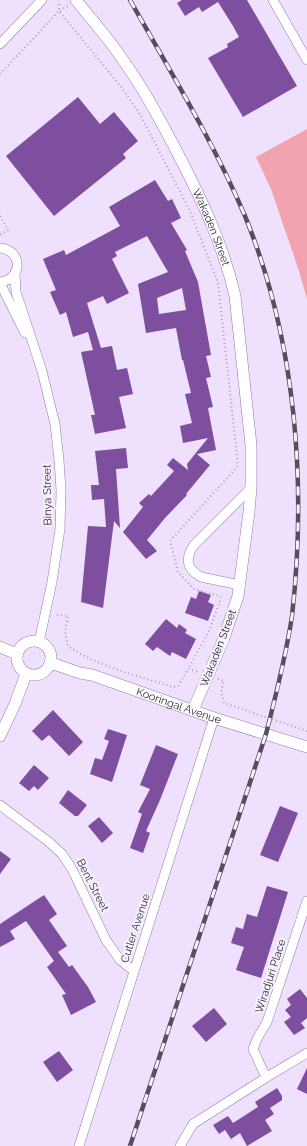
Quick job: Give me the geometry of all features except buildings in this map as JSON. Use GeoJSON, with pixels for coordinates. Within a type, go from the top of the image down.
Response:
{"type":"FeatureCollection","features":[{"type":"Feature","properties":{"kind":"street"},"geometry":{"type":"LineString","coordinates":[[0,44],[42,0]]}},
{"type":"Feature","properties":{"kind":"street"},"geometry":{"type":"LineString","coordinates":[[273,0],[307,60]]}},
{"type":"Feature","properties":{"kind":"street","name":"Wakaden Street"},"geometry":{"type":"LineString","coordinates":[[72,3],[123,60],[157,113],[212,222],[229,272],[234,296],[249,418],[251,445],[250,488],[238,596],[224,638],[193,710]]}},
{"type":"Feature","properties":{"kind":"street","name":"Binya Street"},"geometry":{"type":"LineString","coordinates":[[1,247],[13,254],[16,259],[16,292],[42,370],[55,424],[61,490],[60,530],[49,597],[39,642]]}},
{"type":"Feature","properties":{"kind":"street"},"geometry":{"type":"LineString","coordinates":[[0,283],[8,280],[15,274]]}},
{"type":"Feature","properties":{"kind":"street","name":"Binya Street"},"geometry":{"type":"LineString","coordinates":[[0,283],[35,350]]}},
{"type":"Feature","properties":{"kind":"street"},"geometry":{"type":"LineString","coordinates":[[240,585],[195,574],[187,559],[189,552],[200,538],[250,488]]}},
{"type":"Feature","properties":{"kind":"street"},"geometry":{"type":"LineString","coordinates":[[33,641],[39,642],[44,644],[50,652],[51,663],[42,674],[36,676],[26,674],[16,663],[17,654],[19,648],[23,644],[33,641]]}},
{"type":"Feature","properties":{"kind":"street"},"geometry":{"type":"LineString","coordinates":[[0,647],[17,654]]}},
{"type":"Feature","properties":{"kind":"street","name":"Kooringal Avenue"},"geometry":{"type":"LineString","coordinates":[[51,663],[92,675],[214,718],[307,747]]}},
{"type":"Feature","properties":{"kind":"street"},"geometry":{"type":"LineString","coordinates":[[0,736],[15,704],[26,674]]}},
{"type":"Feature","properties":{"kind":"street","name":"Cutler Avenue"},"geometry":{"type":"LineString","coordinates":[[79,1146],[214,718]]}},
{"type":"Feature","properties":{"kind":"street","name":"Bent Street"},"geometry":{"type":"LineString","coordinates":[[0,805],[49,842],[62,854],[72,869],[106,940],[120,960],[134,972]]}},
{"type":"Feature","properties":{"kind":"street","name":"Wiradjuri Place"},"geometry":{"type":"LineString","coordinates":[[267,1077],[253,1049],[267,1022],[307,901]]}},
{"type":"Feature","properties":{"kind":"street"},"geometry":{"type":"LineString","coordinates":[[180,1146],[193,1124],[307,1053]]}},
{"type":"Feature","properties":{"kind":"path"},"geometry":{"type":"LineString","coordinates":[[0,74],[59,12],[72,3]]}},
{"type":"Feature","properties":{"kind":"path"},"geometry":{"type":"LineString","coordinates":[[59,4],[59,12],[122,88],[141,116],[190,210],[218,283],[238,466],[170,542]]}},
{"type":"Feature","properties":{"kind":"path"},"geometry":{"type":"LineString","coordinates":[[0,216],[8,230],[0,235]]}},
{"type":"Feature","properties":{"kind":"path"},"geometry":{"type":"LineString","coordinates":[[57,615],[68,616],[65,632],[68,646],[94,661],[173,687],[178,686],[209,631],[221,598],[219,596],[194,589]]}},
{"type":"Feature","properties":{"kind":"path"},"geometry":{"type":"LineString","coordinates":[[84,663],[85,656]]}},
{"type":"Feature","properties":{"kind":"path"},"geometry":{"type":"LineString","coordinates":[[188,669],[224,681],[221,692],[224,703],[307,731]]}},
{"type":"Feature","properties":{"kind":"shaded area"},"geometry":{"type":"Polygon","coordinates":[[[307,129],[307,299],[271,189],[256,157],[307,129]]]}},
{"type":"Feature","properties":{"kind":"railway"},"geometry":{"type":"LineString","coordinates":[[130,0],[190,106],[233,188],[245,216],[262,264],[276,313],[286,362],[293,413],[297,464],[298,515],[296,566],[290,631],[266,734],[130,1146]]}}]}
